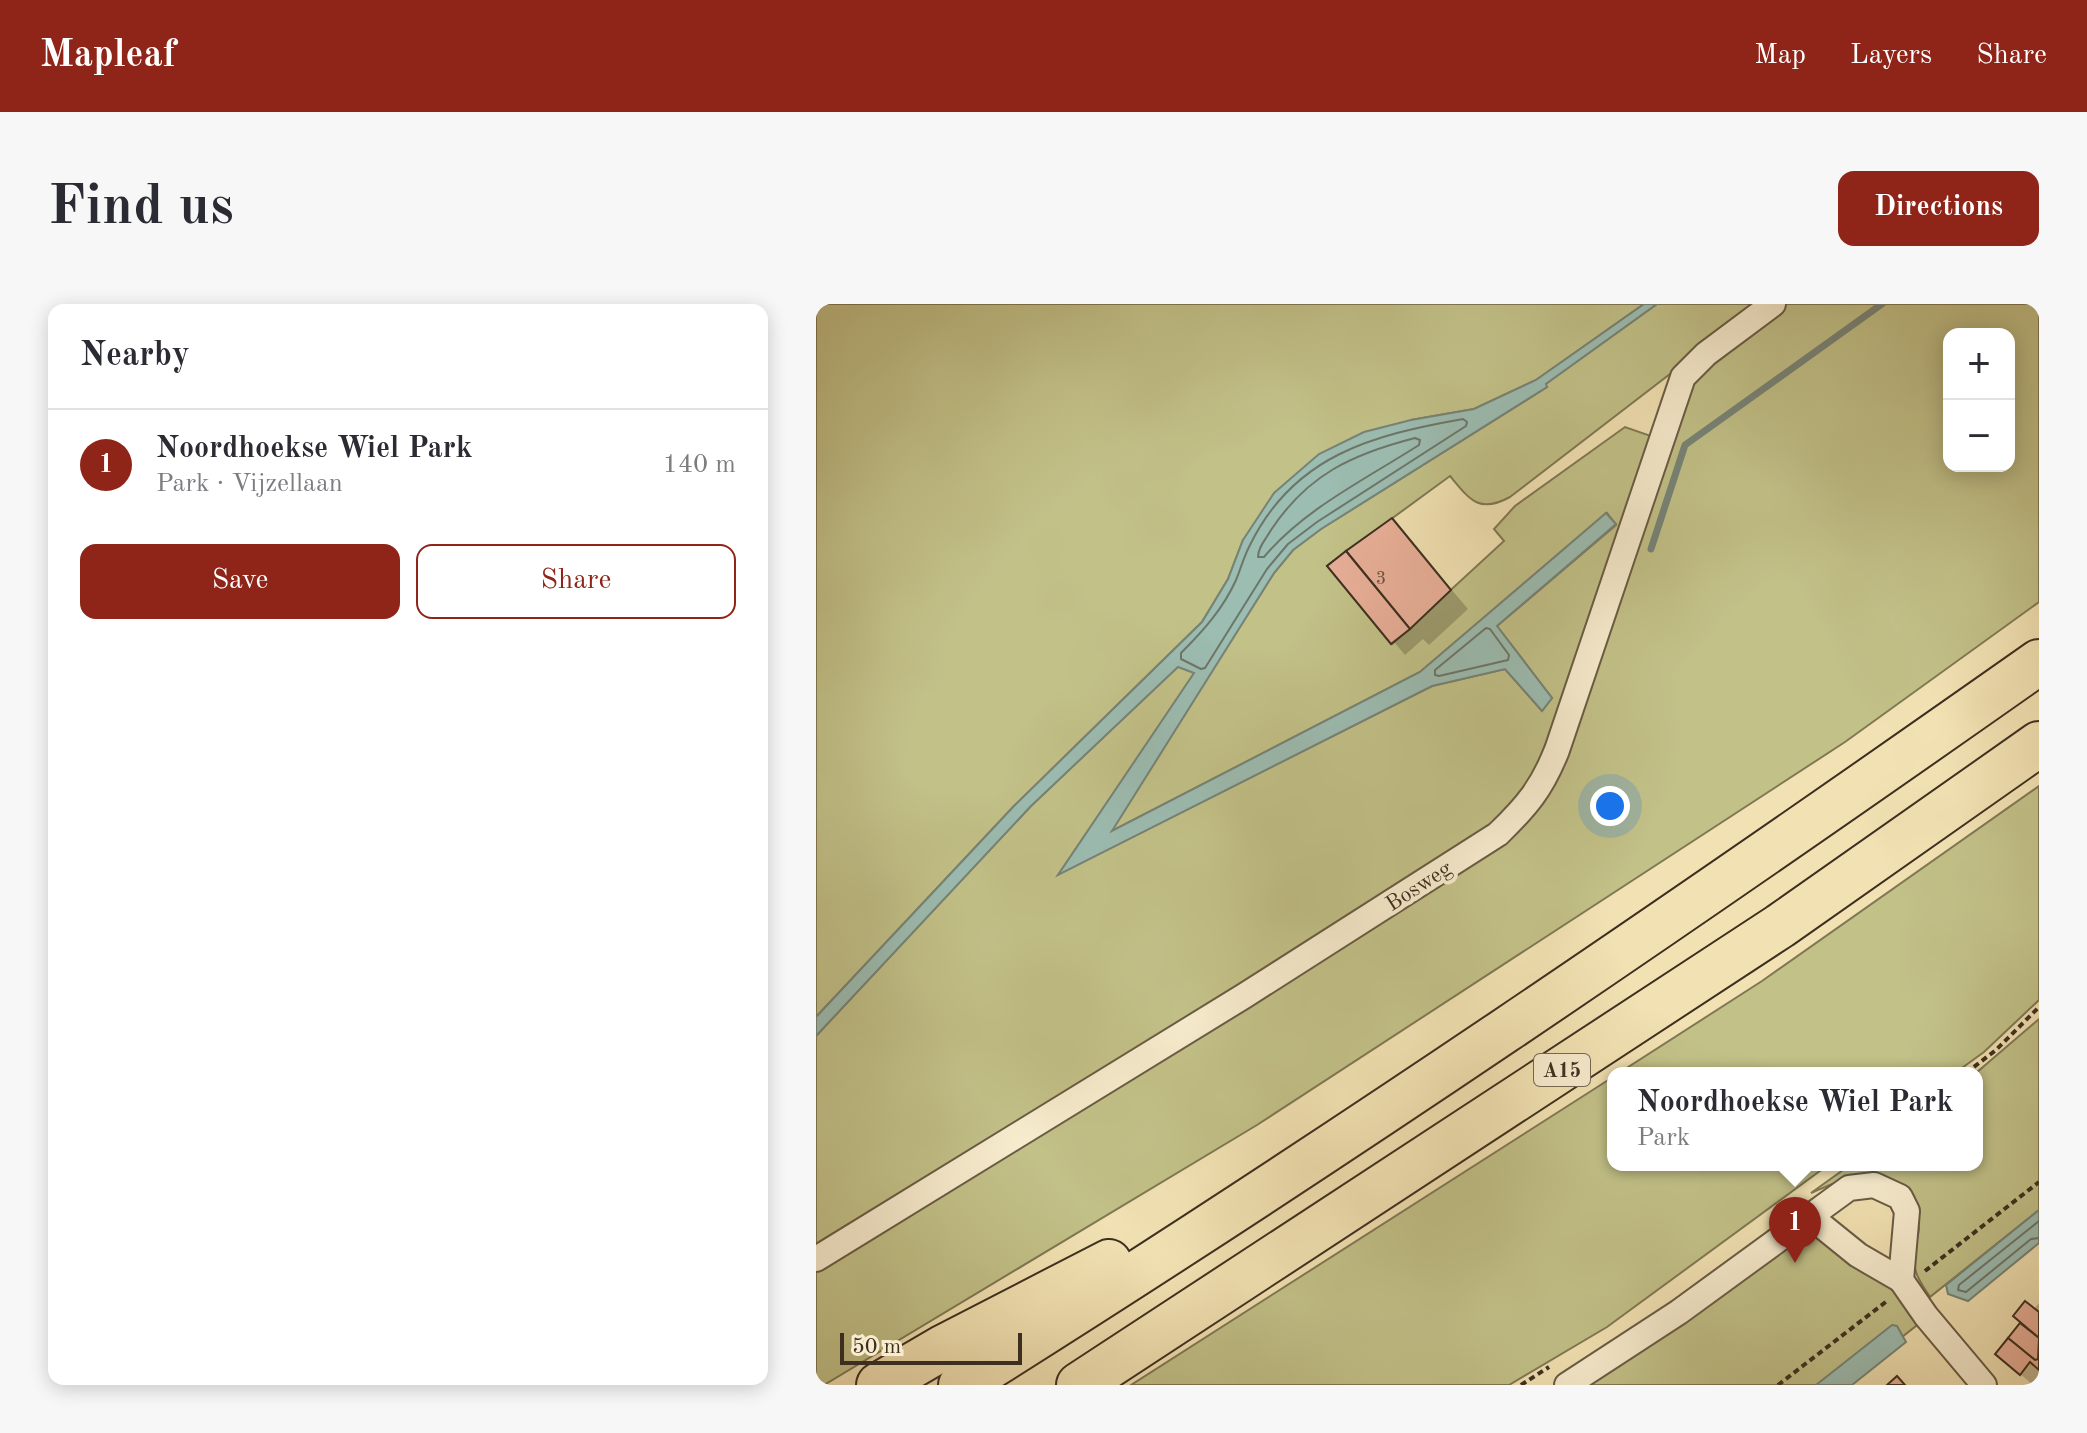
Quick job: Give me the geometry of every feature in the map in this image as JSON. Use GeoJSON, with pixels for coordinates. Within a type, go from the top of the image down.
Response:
{"type":"FeatureCollection","features":[{"type":"Feature","properties":{"kind":"highway"},"geometry":{"type":"LineString","coordinates":[[961,1385],[1335,1145],[1742,871],[2039,662]]}},
{"type":"Feature","properties":{"kind":"highway","name":"A15"},"geometry":{"type":"LineString","coordinates":[[1079,1385],[1780,926],[2039,744]]}},
{"type":"Feature","properties":{"kind":"highway"},"geometry":{"type":"LineString","coordinates":[[879,1385],[944,1347],[1335,1145]]}},
{"type":"Feature","properties":{"kind":"street","name":"Bosweg"},"geometry":{"type":"LineString","coordinates":[[816,1259],[1244,996],[1498,834],[1523,810],[1545,781],[1557,750],[1683,377],[1706,354],[1773,304]]}},
{"type":"Feature","properties":{"kind":"street"},"geometry":{"type":"LineString","coordinates":[[1567,1385],[1679,1312],[1849,1188],[1874,1185],[1900,1197],[1907,1211],[1901,1280]]}},
{"type":"Feature","properties":{"kind":"street"},"geometry":{"type":"LineString","coordinates":[[1811,1217],[1858,1255],[1901,1280],[1926,1316],[1984,1385]]}},
{"type":"Feature","properties":{"kind":"path"},"geometry":{"type":"LineString","coordinates":[[1974,1067],[1996,1050],[2039,1007]]}},
{"type":"Feature","properties":{"kind":"shaded area"},"geometry":{"type":"Polygon","coordinates":[[[816,304],[1644,304],[1536,380],[1474,409],[1411,420],[1243,540],[1228,579],[1202,622],[1014,806],[816,1017],[816,304]]]}},
{"type":"Feature","properties":{"kind":"shaded area"},"geometry":{"type":"Polygon","coordinates":[[[1657,304],[1761,304],[1510,497],[1490,504],[1476,502],[1450,476],[1327,566],[1392,644],[1504,541],[1494,529],[1515,506],[1625,427],[1651,436],[1541,769],[1516,808],[1463,851],[816,1250],[816,1036],[1031,806],[1178,666],[1195,673],[1059,874],[1432,686],[1505,669],[1542,711],[1552,698],[1497,626],[1616,525],[1607,513],[1420,672],[1110,832],[1274,573],[1293,550],[1321,529],[1547,387],[1545,384],[1657,304]]]}},
{"type":"Feature","properties":{"kind":"shaded area"},"geometry":{"type":"Polygon","coordinates":[[[1782,304],[2039,304],[2039,602],[1845,742],[1257,1125],[824,1385],[816,1385],[816,1265],[1516,828],[1658,464],[1695,381],[1742,335],[1782,304]]]}},
{"type":"Feature","properties":{"kind":"shaded area"},"geometry":{"type":"Polygon","coordinates":[[[2039,786],[2039,1000],[1984,1052],[1963,1067],[1628,1067],[1762,981],[2039,786]]]}},
{"type":"Feature","properties":{"kind":"shaded area"},"geometry":{"type":"Polygon","coordinates":[[[2039,1019],[2039,1210],[1930,1297],[1914,1265],[1918,1216],[1902,1189],[1881,1176],[1870,1175],[1846,1179],[1811,1193],[1842,1171],[1983,1171],[1983,1067],[2039,1019]]]}},
{"type":"Feature","properties":{"kind":"shaded area"},"geometry":{"type":"Polygon","coordinates":[[[1607,1081],[1607,1171],[1820,1171],[1607,1327],[1509,1385],[1131,1385],[1607,1081]]]}},
{"type":"Feature","properties":{"kind":"shaded area"},"geometry":{"type":"Polygon","coordinates":[[[1807,1203],[1879,1279],[1890,1280],[1921,1322],[1841,1385],[1557,1385],[1807,1203]]]}},
{"type":"Feature","properties":{"kind":"water"},"geometry":{"type":"Polygon","coordinates":[[[1644,304],[1657,304],[1546,384],[1547,387],[1321,529],[1293,550],[1274,573],[1112,831],[1420,672],[1606,513],[1616,524],[1497,626],[1552,698],[1542,711],[1505,669],[1432,686],[1058,875],[1194,673],[1178,667],[1031,806],[816,1036],[816,1017],[1014,806],[1202,622],[1228,579],[1243,540],[1274,493],[1319,454],[1364,432],[1474,409],[1536,380],[1644,304]]]}},
{"type":"Feature","properties":{"kind":"water"},"geometry":{"type":"Polygon","coordinates":[[[2039,1210],[2039,1243],[1968,1301],[1948,1294],[1946,1285],[2039,1210]]]}},
{"type":"Feature","properties":{"kind":"water"},"geometry":{"type":"Polygon","coordinates":[[[1892,1325],[1897,1326],[1906,1342],[1852,1385],[1816,1385],[1892,1325]]]}},
{"type":"Feature","properties":{"kind":"building"},"geometry":{"type":"Polygon","coordinates":[[[1392,518],[1451,590],[1410,629],[1346,551],[1392,518]]]}},
{"type":"Feature","properties":{"kind":"building"},"geometry":{"type":"Polygon","coordinates":[[[1346,551],[1410,629],[1391,644],[1327,566],[1346,551]]]}},
{"type":"Feature","properties":{"kind":"building"},"geometry":{"type":"Polygon","coordinates":[[[2025,1301],[2039,1312],[2039,1338],[2013,1316],[2025,1301]]]}},
{"type":"Feature","properties":{"kind":"building"},"geometry":{"type":"Polygon","coordinates":[[[2020,1323],[2039,1338],[2038,1360],[2008,1338],[2020,1323]]]}},
{"type":"Feature","properties":{"kind":"building"},"geometry":{"type":"Polygon","coordinates":[[[2008,1338],[2035,1360],[2039,1359],[2039,1370],[2030,1362],[2020,1375],[1995,1354],[2008,1338]]]}},
{"type":"Feature","properties":{"kind":"building"},"geometry":{"type":"Polygon","coordinates":[[[1897,1376],[1905,1385],[1887,1385],[1897,1376]]]}},
{"type":"Feature","properties":{"kind":"waterway"},"geometry":{"type":"LineString","coordinates":[[1651,549],[1685,445],[1882,304]]}},
{"type":"Feature","properties":{"kind":"place","name":"Noordhoekse Wiel Park"},"geometry":{"type":"Point","coordinates":[1795,1263]}}]}
